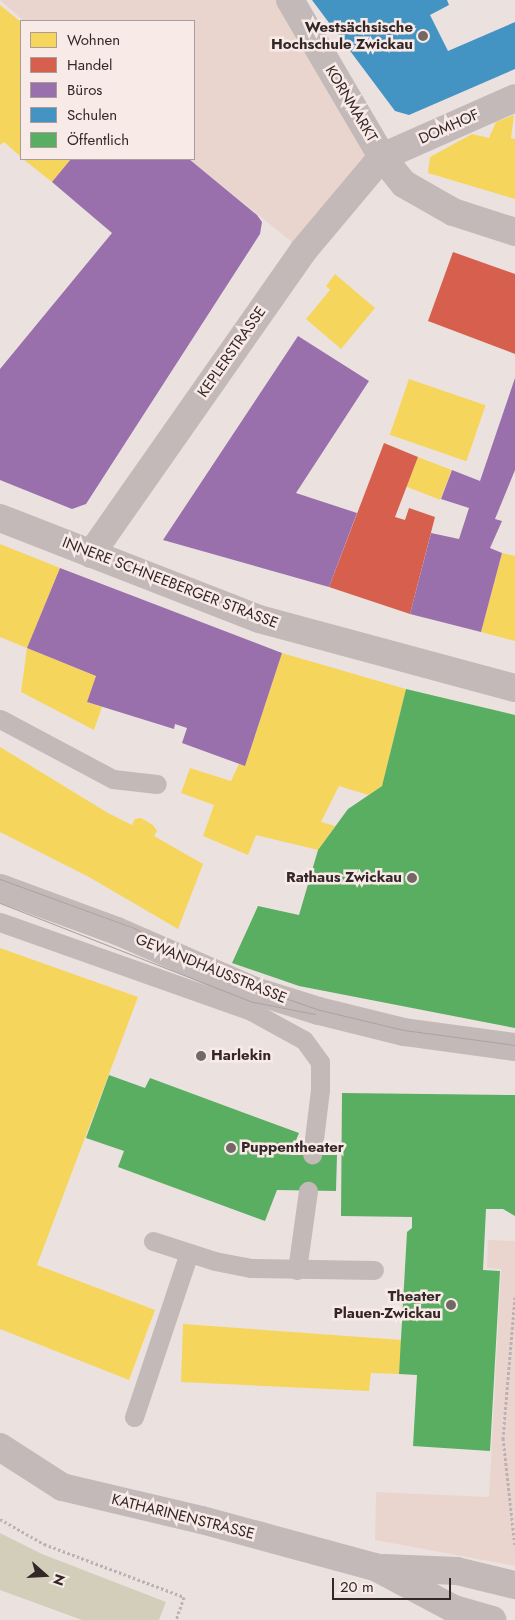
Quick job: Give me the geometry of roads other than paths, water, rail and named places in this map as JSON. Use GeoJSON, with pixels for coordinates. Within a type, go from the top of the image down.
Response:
{"type":"FeatureCollection","features":[{"type":"Feature","properties":{"kind":"street","name":"KORNMARKT"},"geometry":{"type":"LineString","coordinates":[[290,0],[382,157],[404,184],[453,212],[515,232]]}},
{"type":"Feature","properties":{"kind":"street","name":"DOMHOF"},"geometry":{"type":"LineString","coordinates":[[382,157],[515,98]]}},
{"type":"Feature","properties":{"kind":"street","name":"KEPLERSTRASSE"},"geometry":{"type":"LineString","coordinates":[[91,554],[303,251],[382,157]]}},
{"type":"Feature","properties":{"kind":"street","name":"INNERE SCHNEEBERGER STRASSE"},"geometry":{"type":"LineString","coordinates":[[0,518],[259,619],[515,688]]}},
{"type":"Feature","properties":{"kind":"street","name":"GEWANDHAUSSTRASSE"},"geometry":{"type":"LineString","coordinates":[[0,888],[117,931],[255,991],[319,1011],[404,1032],[515,1047]]}},
{"type":"Feature","properties":{"kind":"street","name":"KATHARINENSTRASSE"},"geometry":{"type":"LineString","coordinates":[[0,1447],[62,1487],[202,1520],[375,1567],[457,1571],[515,1585]]}},
{"type":"Feature","properties":{"kind":"street","name":"KATHARINENSTRASSE"},"geometry":{"type":"LineString","coordinates":[[375,1567],[454,1609],[492,1620]]}},
{"type":"Feature","properties":{"kind":"lane"},"geometry":{"type":"LineString","coordinates":[[0,719],[113,779],[157,784]]}},
{"type":"Feature","properties":{"kind":"lane","name":"GEWANDHAUSSTRASSE"},"geometry":{"type":"LineString","coordinates":[[0,922],[251,1011],[304,1040],[320,1062],[320,1090],[312,1155]]}},
{"type":"Feature","properties":{"kind":"lane"},"geometry":{"type":"LineString","coordinates":[[297,1270],[308,1190]]}},
{"type":"Feature","properties":{"kind":"lane"},"geometry":{"type":"LineString","coordinates":[[153,1241],[189,1253],[251,1268],[374,1270]]}},
{"type":"Feature","properties":{"kind":"lane"},"geometry":{"type":"LineString","coordinates":[[134,1417],[189,1253]]}},
{"type":"Feature","properties":{"kind":"tram line"},"geometry":{"type":"LineString","coordinates":[[0,879],[134,928],[227,978],[320,1010],[404,1030],[515,1045]]}},
{"type":"Feature","properties":{"kind":"tram line"},"geometry":{"type":"LineString","coordinates":[[0,903],[253,1002],[315,1014]]}},
{"type":"Feature","properties":{"kind":"place","name":"Westsächsische Hochschule Zwickau"},"geometry":{"type":"Point","coordinates":[423,36]}},
{"type":"Feature","properties":{"kind":"place","name":"Rathaus Zwickau"},"geometry":{"type":"Point","coordinates":[412,878]}},
{"type":"Feature","properties":{"kind":"place","name":"Harlekin"},"geometry":{"type":"Point","coordinates":[201,1056]}},
{"type":"Feature","properties":{"kind":"place","name":"Puppentheater"},"geometry":{"type":"Point","coordinates":[231,1148]}},
{"type":"Feature","properties":{"kind":"place","name":"Theater Plauen-Zwickau"},"geometry":{"type":"Point","coordinates":[451,1305]}}]}
